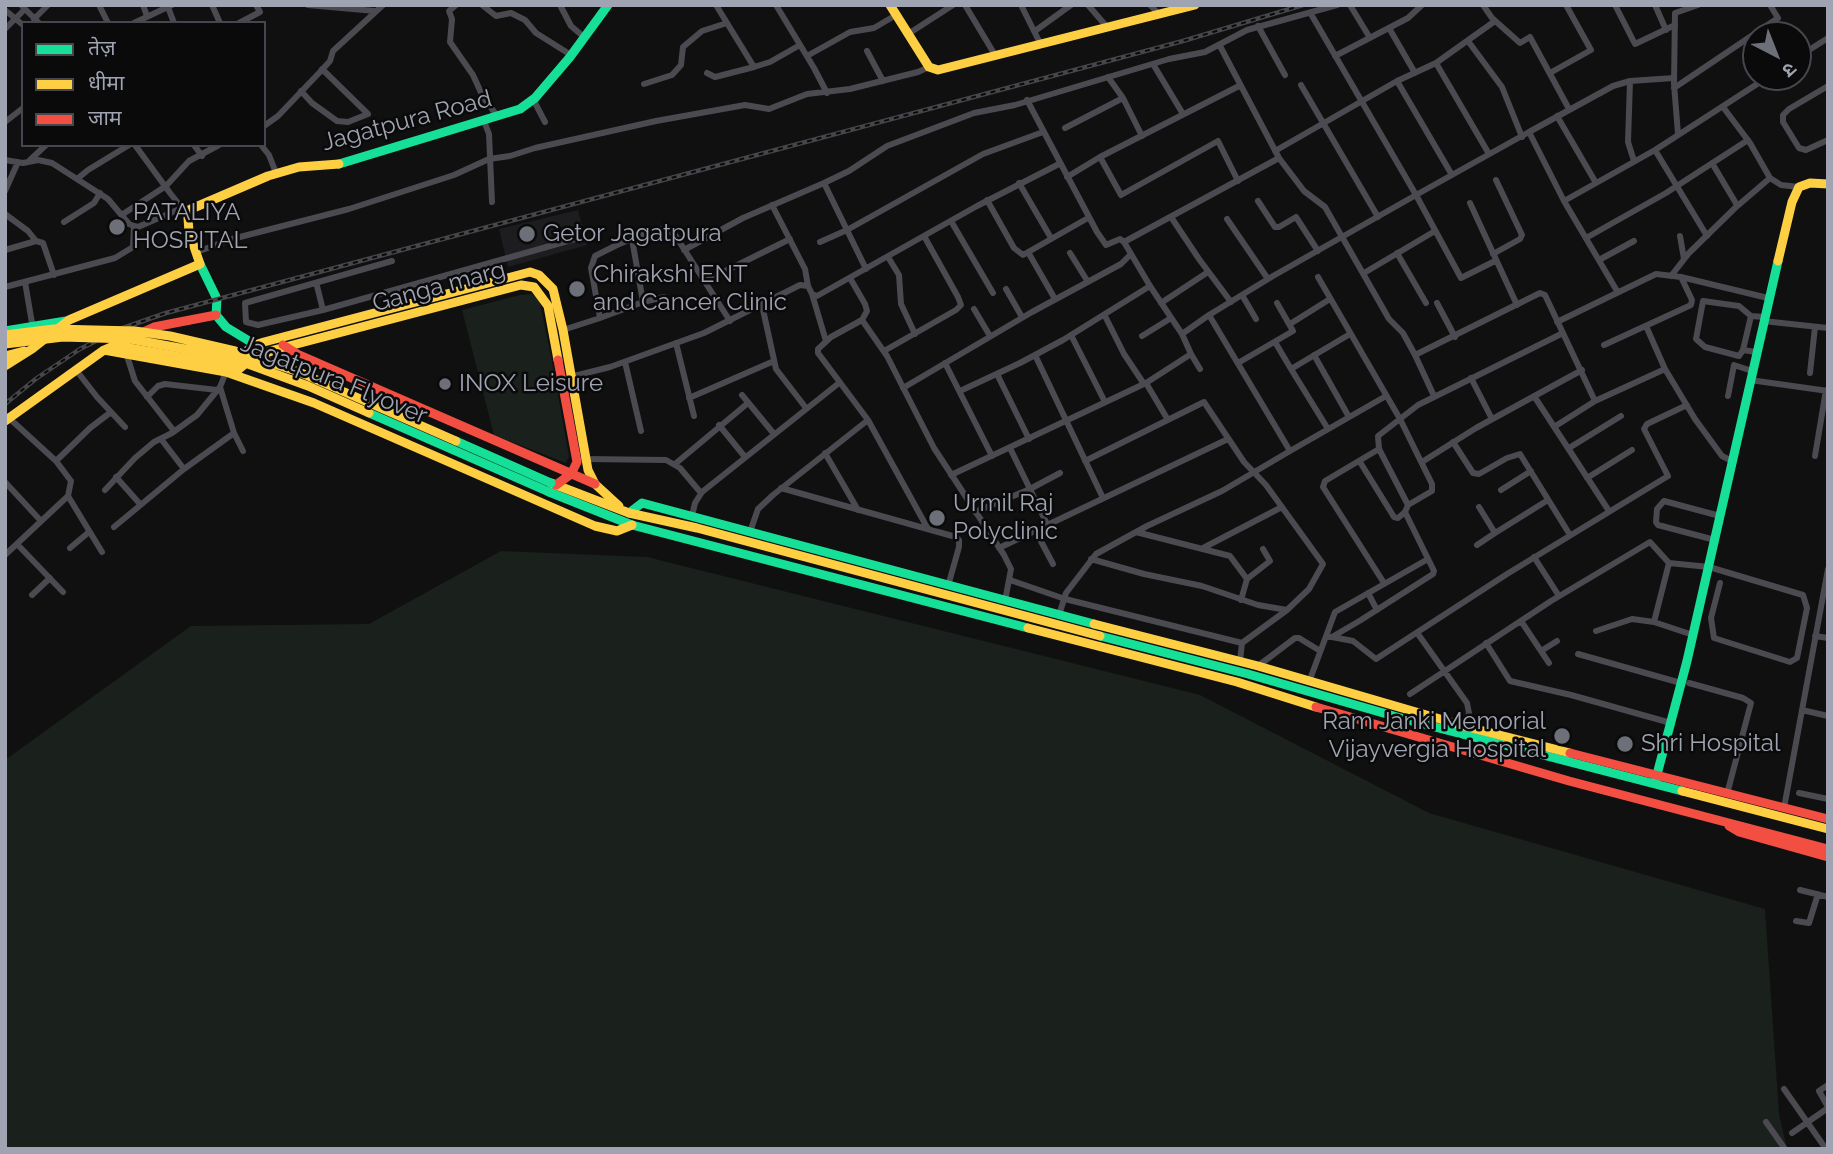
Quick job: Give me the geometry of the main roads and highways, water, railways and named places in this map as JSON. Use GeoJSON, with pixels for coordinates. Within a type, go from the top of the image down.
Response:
{"type":"FeatureCollection","features":[{"type":"Feature","properties":{"kind":"main road"},"geometry":{"type":"LineString","coordinates":[[890,5],[929,67],[938,70],[1195,5]]}},
{"type":"Feature","properties":{"kind":"main road","name":"Jagatpura Road"},"geometry":{"type":"LineString","coordinates":[[200,264],[189,232],[187,208],[276,173],[299,167],[334,165],[520,109],[533,99],[571,55],[604,7]]}},
{"type":"Feature","properties":{"kind":"main road"},"geometry":{"type":"LineString","coordinates":[[1655,780],[1685,683],[1693,635],[1763,319],[1792,202],[1800,187],[1810,183],[1828,184]]}},
{"type":"Feature","properties":{"kind":"main road"},"geometry":{"type":"LineString","coordinates":[[5,333],[69,320],[200,264],[217,299],[216,315],[226,327],[268,352]]}},
{"type":"Feature","properties":{"kind":"main road"},"geometry":{"type":"LineString","coordinates":[[232,370],[255,345],[530,272],[548,282],[553,289],[563,330],[566,378]]}},
{"type":"Feature","properties":{"kind":"main road","name":"Ganga marg"},"geometry":{"type":"LineString","coordinates":[[232,370],[268,352],[285,347],[521,285],[534,287],[548,306],[566,378],[581,461],[595,484]]}},
{"type":"Feature","properties":{"kind":"main road"},"geometry":{"type":"LineString","coordinates":[[7,420],[104,351],[154,327],[216,315]]}},
{"type":"Feature","properties":{"kind":"main road"},"geometry":{"type":"LineString","coordinates":[[5,366],[69,320]]}},
{"type":"Feature","properties":{"kind":"main road","name":"Jagatpura Flyover"},"geometry":{"type":"LineString","coordinates":[[5,333],[54,329],[135,331],[170,335],[235,351],[299,372],[632,525]]}},
{"type":"Feature","properties":{"kind":"main road","name":"Jagatpura Flyover"},"geometry":{"type":"LineString","coordinates":[[5,344],[63,337],[130,339],[229,357],[308,386],[552,487]]}},
{"type":"Feature","properties":{"kind":"main road"},"geometry":{"type":"LineString","coordinates":[[277,338],[285,347],[595,484],[629,513]]}},
{"type":"Feature","properties":{"kind":"main road"},"geometry":{"type":"LineString","coordinates":[[104,351],[129,348],[232,370],[595,526],[617,531],[632,525],[1237,682],[1385,729],[1828,849]]}},
{"type":"Feature","properties":{"kind":"main road"},"geometry":{"type":"LineString","coordinates":[[5,356],[32,349]]}},
{"type":"Feature","properties":{"kind":"main road"},"geometry":{"type":"LineString","coordinates":[[104,351],[232,370]]}},
{"type":"Feature","properties":{"kind":"main road"},"geometry":{"type":"LineString","coordinates":[[552,487],[570,474],[581,461]]}},
{"type":"Feature","properties":{"kind":"main road"},"geometry":{"type":"LineString","coordinates":[[552,487],[629,513],[718,533],[1084,632],[1239,666],[1258,666],[1308,686]]}},
{"type":"Feature","properties":{"kind":"main road"},"geometry":{"type":"LineString","coordinates":[[629,513],[642,503],[692,516],[1059,615],[1828,830]]}},
{"type":"Feature","properties":{"kind":"main road"},"geometry":{"type":"LineString","coordinates":[[1237,682],[1239,666]]}},
{"type":"Feature","properties":{"kind":"main road"},"geometry":{"type":"LineString","coordinates":[[1655,780],[1727,794],[1828,820]]}},
{"type":"Feature","properties":{"kind":"main road"},"geometry":{"type":"LineString","coordinates":[[1722,821],[1739,832],[1828,857]]}},
{"type":"Feature","properties":{"kind":"railway"},"geometry":{"type":"LineString","coordinates":[[5,404],[80,349],[120,329],[166,313],[1183,41],[1303,5]]}},
{"type":"Feature","properties":{"kind":"place","name":"PATALIYA HOSPITAL"},"geometry":{"type":"Point","coordinates":[117,227]}},
{"type":"Feature","properties":{"kind":"place","name":"Getor Jagatpura"},"geometry":{"type":"Point","coordinates":[527,234]}},
{"type":"Feature","properties":{"kind":"place","name":"Chirakshi ENT and Cancer Clinic"},"geometry":{"type":"Point","coordinates":[577,289]}},
{"type":"Feature","properties":{"kind":"place","name":"INOX Leisure"},"geometry":{"type":"Point","coordinates":[445,384]}},
{"type":"Feature","properties":{"kind":"place","name":"Urmil Raj Polyclinic"},"geometry":{"type":"Point","coordinates":[937,518]}},
{"type":"Feature","properties":{"kind":"place","name":"Ram Janki Memorial Vijayvergia Hospital"},"geometry":{"type":"Point","coordinates":[1562,736]}},
{"type":"Feature","properties":{"kind":"place","name":"Shri Hospital"},"geometry":{"type":"Point","coordinates":[1625,744]}}]}
